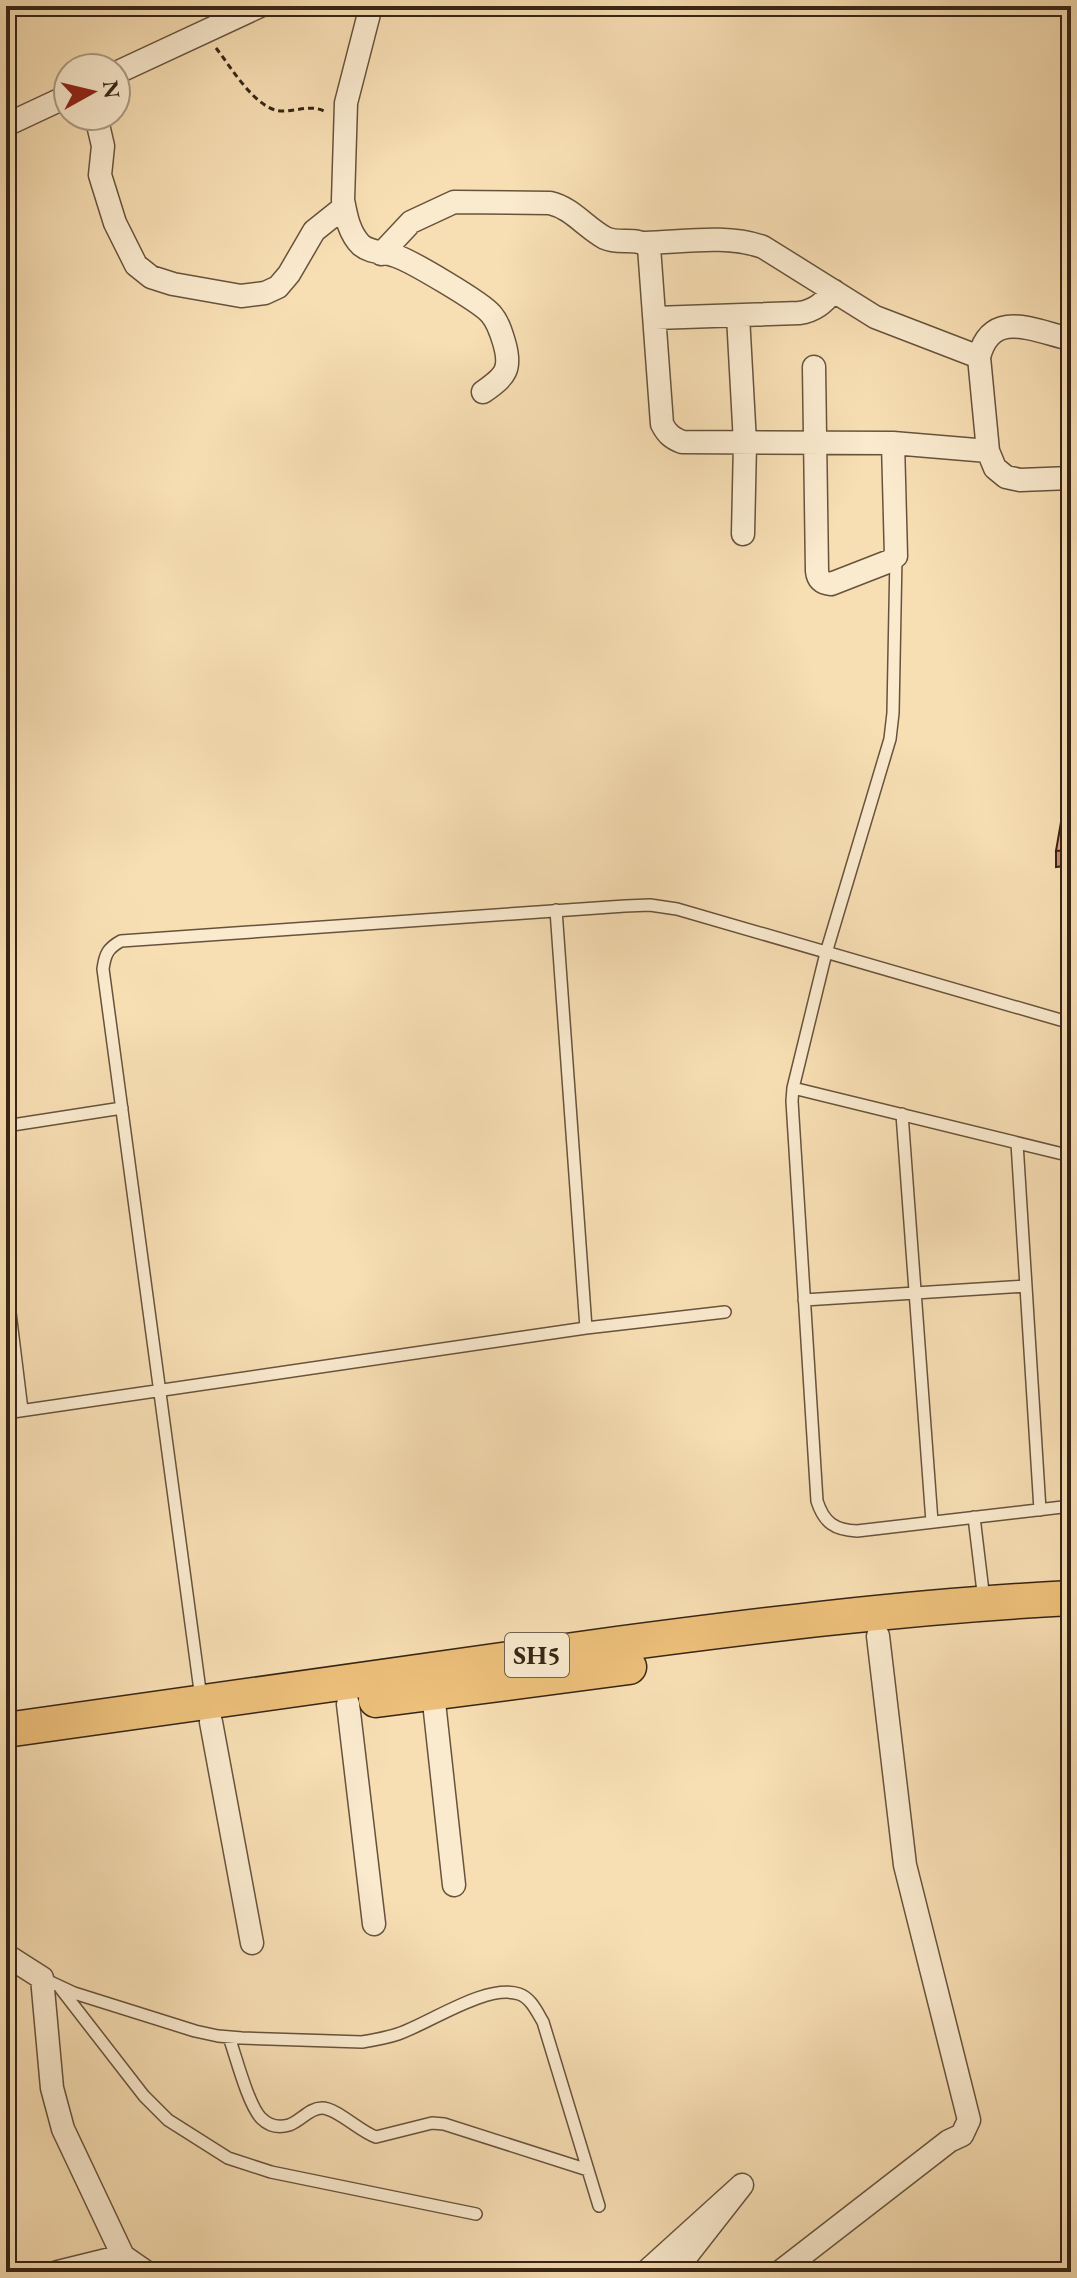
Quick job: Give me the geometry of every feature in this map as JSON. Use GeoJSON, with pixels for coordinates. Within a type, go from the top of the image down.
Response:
{"type":"FeatureCollection","features":[{"type":"Feature","properties":{"kind":"main road","name":"SH5"},"geometry":{"type":"LineString","coordinates":[[6,1750],[205,1715],[431,1669],[781,1623],[985,1603],[1071,1598]]}},
{"type":"Feature","properties":{"kind":"main road","name":"SH5"},"geometry":{"type":"LineString","coordinates":[[6,1730],[348,1704],[793,1645],[1071,1620]]}},
{"type":"Feature","properties":{"kind":"street"},"geometry":{"type":"LineString","coordinates":[[132,66],[260,6]]}},
{"type":"Feature","properties":{"kind":"street"},"geometry":{"type":"LineString","coordinates":[[371,6],[348,91],[344,207],[352,232],[361,244],[371,251],[397,256],[478,302],[491,313],[499,327],[508,357],[507,370],[499,381],[483,392]]}},
{"type":"Feature","properties":{"kind":"street"},"geometry":{"type":"LineString","coordinates":[[6,125],[52,103]]}},
{"type":"Feature","properties":{"kind":"street"},"geometry":{"type":"LineString","coordinates":[[100,132],[103,146],[100,175],[115,223],[136,265],[151,277],[173,284],[241,296],[265,293],[278,287],[289,274],[314,231],[344,207]]}},
{"type":"Feature","properties":{"kind":"street"},"geometry":{"type":"LineString","coordinates":[[381,254],[418,217],[444,206],[463,201],[550,203],[559,205],[613,240],[645,243],[730,241],[763,247],[886,322],[979,357]]}},
{"type":"Feature","properties":{"kind":"street"},"geometry":{"type":"LineString","coordinates":[[645,243],[651,253],[662,424],[674,439],[682,442],[893,443],[988,451]]}},
{"type":"Feature","properties":{"kind":"street"},"geometry":{"type":"LineString","coordinates":[[655,318],[811,311],[834,291]]}},
{"type":"Feature","properties":{"kind":"street"},"geometry":{"type":"LineString","coordinates":[[738,316],[745,443],[743,534]]}},
{"type":"Feature","properties":{"kind":"street"},"geometry":{"type":"LineString","coordinates":[[1071,339],[1016,326],[1003,327],[991,333],[982,345],[979,357],[988,451],[995,468],[1006,477],[1020,480],[1071,478]]}},
{"type":"Feature","properties":{"kind":"street"},"geometry":{"type":"LineString","coordinates":[[814,367],[818,578],[823,583],[831,584],[896,556],[893,443]]}},
{"type":"Feature","properties":{"kind":"street"},"geometry":{"type":"LineString","coordinates":[[780,2272],[949,2141],[962,2135],[969,2120],[905,1865],[878,1636]]}},
{"type":"Feature","properties":{"kind":"street"},"geometry":{"type":"LineString","coordinates":[[433,1693],[454,1885]]}},
{"type":"Feature","properties":{"kind":"street"},"geometry":{"type":"LineString","coordinates":[[348,1704],[374,1924]]}},
{"type":"Feature","properties":{"kind":"street"},"geometry":{"type":"LineString","coordinates":[[205,1715],[252,1943]]}},
{"type":"Feature","properties":{"kind":"street"},"geometry":{"type":"LineString","coordinates":[[6,1955],[51,1982],[52,2088],[56,2109],[123,2256],[146,2272]]}},
{"type":"Feature","properties":{"kind":"street"},"geometry":{"type":"LineString","coordinates":[[646,2272],[742,2185]]}},
{"type":"Feature","properties":{"kind":"street"},"geometry":{"type":"LineString","coordinates":[[674,2272],[742,2185]]}},
{"type":"Feature","properties":{"kind":"street"},"geometry":{"type":"LineString","coordinates":[[694,2272],[742,2185]]}},
{"type":"Feature","properties":{"kind":"street"},"geometry":{"type":"LineString","coordinates":[[58,2272],[123,2256]]}},
{"type":"Feature","properties":{"kind":"lane"},"geometry":{"type":"LineString","coordinates":[[896,556],[892,725],[794,1076],[792,1101],[817,1501],[830,1524],[843,1531],[1071,1506]]}},
{"type":"Feature","properties":{"kind":"lane"},"geometry":{"type":"LineString","coordinates":[[205,1715],[103,969],[105,956],[111,947],[121,941],[650,905],[677,909],[1071,1023]]}},
{"type":"Feature","properties":{"kind":"lane"},"geometry":{"type":"LineString","coordinates":[[556,910],[586,1328]]}},
{"type":"Feature","properties":{"kind":"lane"},"geometry":{"type":"LineString","coordinates":[[793,1088],[1071,1156]]}},
{"type":"Feature","properties":{"kind":"lane"},"geometry":{"type":"LineString","coordinates":[[6,1126],[122,1108]]}},
{"type":"Feature","properties":{"kind":"lane"},"geometry":{"type":"LineString","coordinates":[[902,1114],[932,1522]]}},
{"type":"Feature","properties":{"kind":"lane"},"geometry":{"type":"LineString","coordinates":[[1017,1143],[1040,1510]]}},
{"type":"Feature","properties":{"kind":"lane"},"geometry":{"type":"LineString","coordinates":[[6,1280],[22,1410]]}},
{"type":"Feature","properties":{"kind":"lane"},"geometry":{"type":"LineString","coordinates":[[804,1300],[1026,1286]]}},
{"type":"Feature","properties":{"kind":"lane"},"geometry":{"type":"LineString","coordinates":[[6,1413],[586,1328],[725,1312]]}},
{"type":"Feature","properties":{"kind":"lane"},"geometry":{"type":"LineString","coordinates":[[974,1517],[985,1603]]}},
{"type":"Feature","properties":{"kind":"lane"},"geometry":{"type":"LineString","coordinates":[[51,1982],[195,2031],[229,2037],[362,2042],[399,2034],[488,1994],[505,1991],[522,1995],[533,2005],[543,2022],[599,2206]]}},
{"type":"Feature","properties":{"kind":"lane"},"geometry":{"type":"LineString","coordinates":[[51,1982],[168,2120],[228,2158],[271,2172],[476,2214]]}},
{"type":"Feature","properties":{"kind":"lane"},"geometry":{"type":"LineString","coordinates":[[229,2037],[254,2107],[260,2118],[270,2125],[291,2125],[320,2108],[328,2109],[376,2137],[423,2125],[444,2124],[588,2170]]}},
{"type":"Feature","properties":{"kind":"path"},"geometry":{"type":"LineString","coordinates":[[203,33],[256,99],[267,108],[278,111],[312,107],[322,109],[345,128]]}},
{"type":"Feature","properties":{"kind":"building"},"geometry":{"type":"Polygon","coordinates":[[[1061,822],[1071,822],[1071,850],[1056,851],[1061,822]]]}}]}
